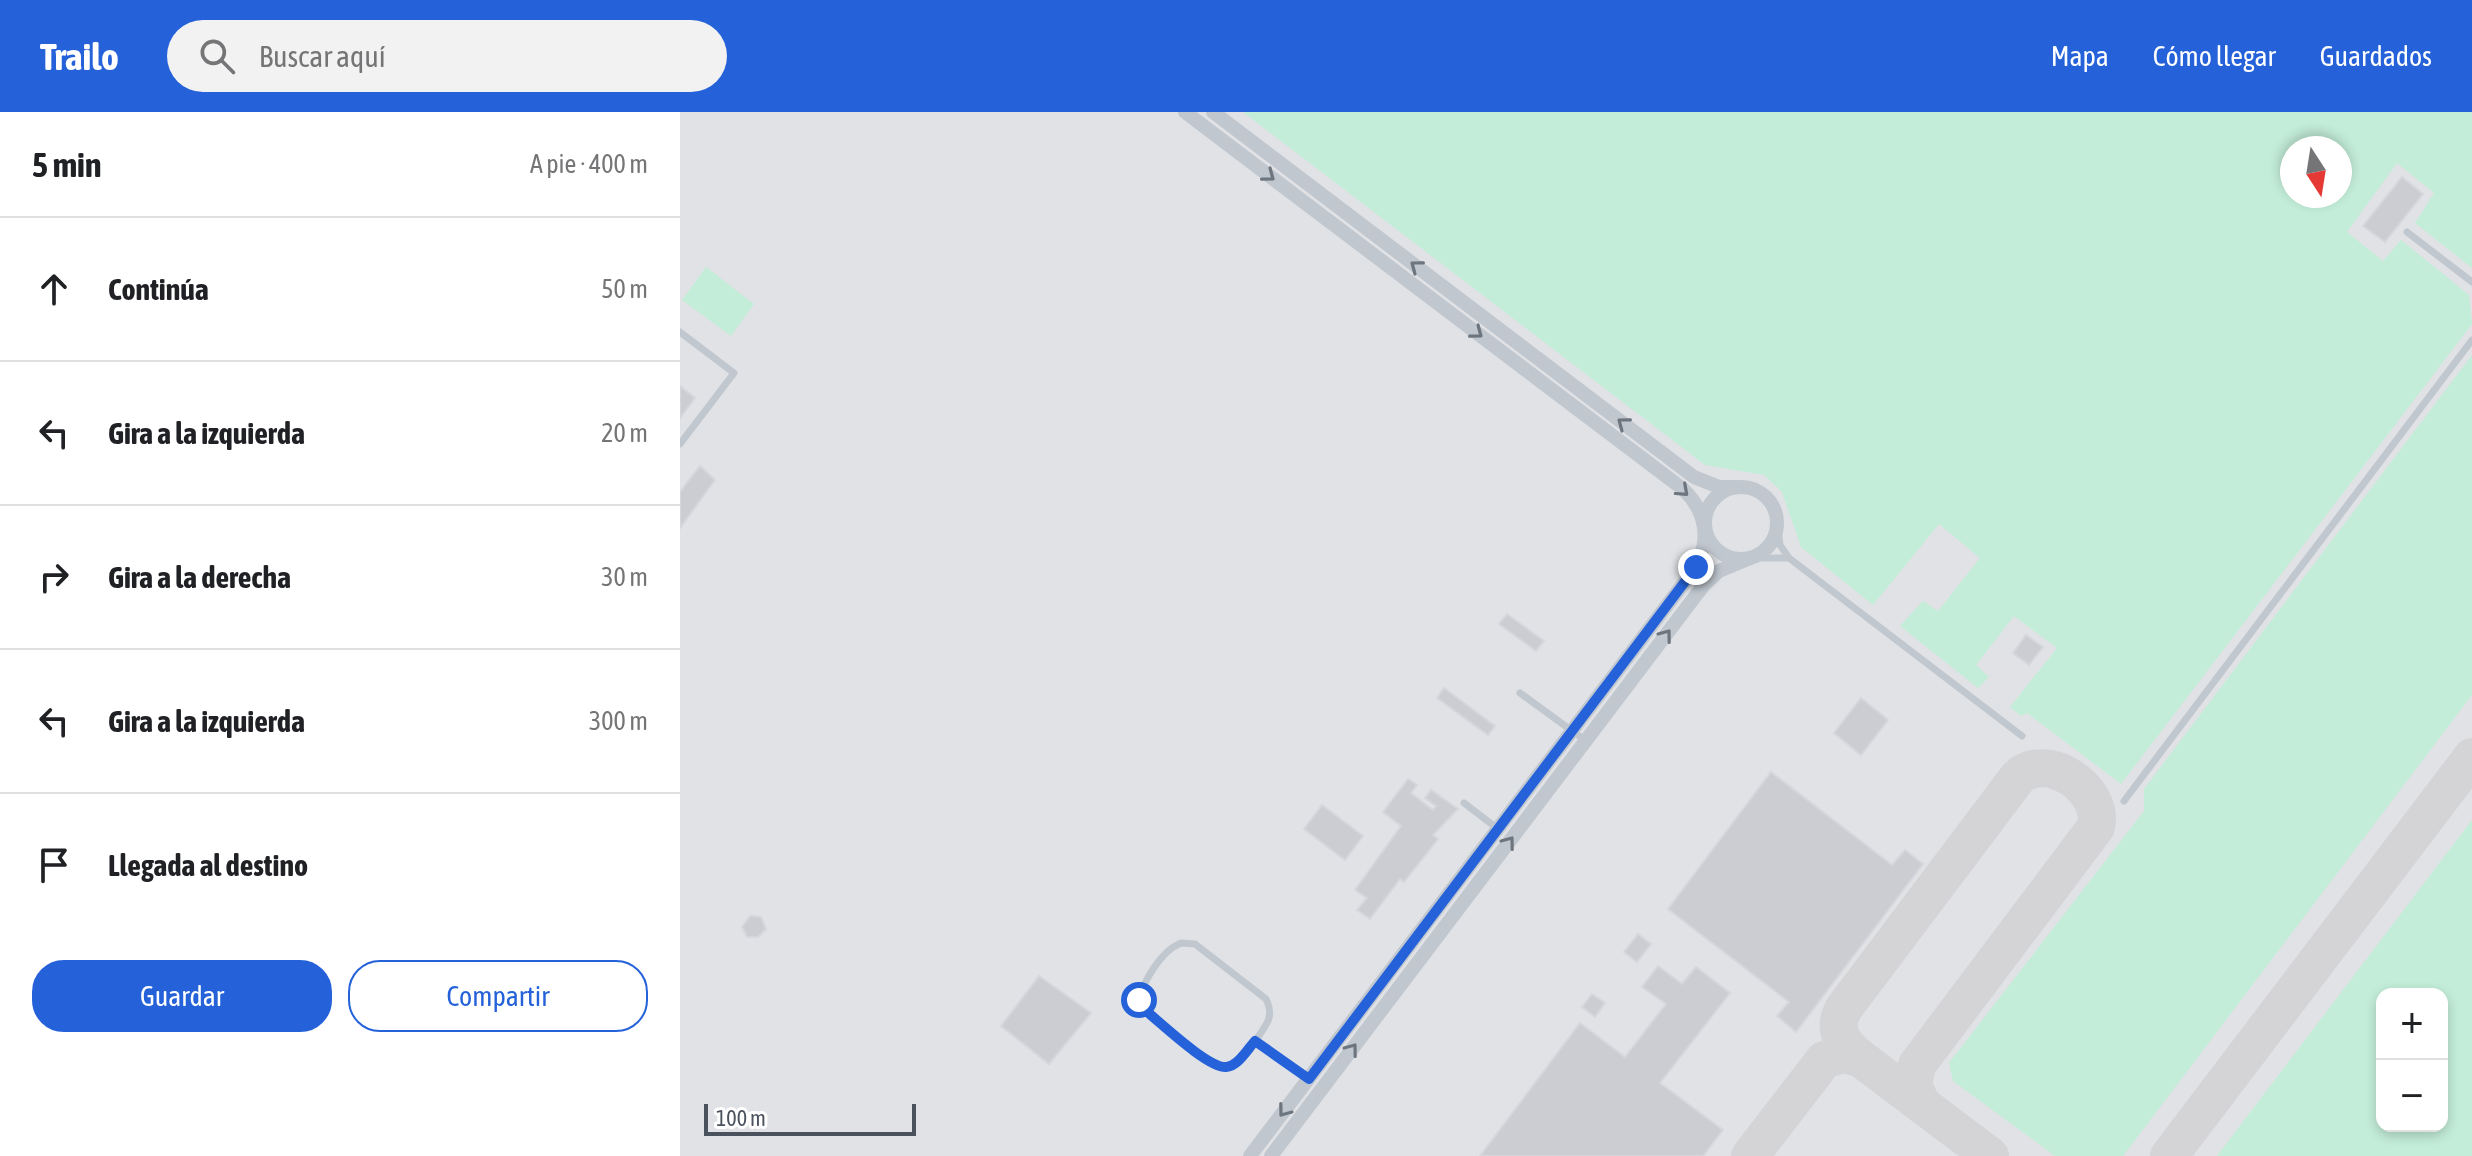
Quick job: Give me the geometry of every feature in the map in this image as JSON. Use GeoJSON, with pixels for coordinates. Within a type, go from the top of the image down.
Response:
{"type":"FeatureCollection","features":[{"type":"Feature","properties":{"kind":"street"},"geometry":{"type":"LineString","coordinates":[[1185,112],[1683,489],[1700,512],[1705,530],[1721,554],[1750,558]]}},
{"type":"Feature","properties":{"kind":"street"},"geometry":{"type":"LineString","coordinates":[[1213,112],[1694,477],[1719,487],[1754,489],[1768,499],[1777,523],[1772,541],[1750,558],[1719,571],[1703,586],[1271,1156]]}},
{"type":"Feature","properties":{"kind":"street"},"geometry":{"type":"LineString","coordinates":[[1225,142],[1237,141],[1235,129]]}},
{"type":"Feature","properties":{"kind":"street"},"geometry":{"type":"LineString","coordinates":[[1242,155],[1240,143],[1252,142]]}},
{"type":"Feature","properties":{"kind":"street"},"geometry":{"type":"LineString","coordinates":[[1250,1156],[1696,567],[1704,549],[1712,501],[1737,487]]}},
{"type":"Feature","properties":{"kind":"lane"},"geometry":{"type":"LineString","coordinates":[[2407,232],[2472,282]]}},
{"type":"Feature","properties":{"kind":"lane"},"geometry":{"type":"LineString","coordinates":[[680,332],[734,373],[680,444]]}},
{"type":"Feature","properties":{"kind":"lane"},"geometry":{"type":"LineString","coordinates":[[2124,801],[2472,340]]}},
{"type":"Feature","properties":{"kind":"lane"},"geometry":{"type":"LineString","coordinates":[[1777,523],[1780,545],[1789,558],[2022,736]]}},
{"type":"Feature","properties":{"kind":"lane"},"geometry":{"type":"LineString","coordinates":[[1750,558],[1789,558]]}},
{"type":"Feature","properties":{"kind":"lane"},"geometry":{"type":"LineString","coordinates":[[1520,693],[1586,741]]}},
{"type":"Feature","properties":{"kind":"lane"},"geometry":{"type":"LineString","coordinates":[[1464,803],[1498,829]]}},
{"type":"Feature","properties":{"kind":"lane"},"geometry":{"type":"LineString","coordinates":[[1195,944],[1266,999],[1271,1010],[1268,1022],[1255,1041],[1238,1062],[1227,1067],[1213,1064],[1146,1011],[1139,1000],[1142,987],[1171,947],[1195,944]]}},
{"type":"Feature","properties":{"kind":"lane"},"geometry":{"type":"LineString","coordinates":[[1255,1041],[1309,1079]]}},
{"type":"Feature","properties":{"kind":"shaded area"},"geometry":{"type":"Polygon","coordinates":[[[680,112],[2472,112],[2472,1156],[680,1156],[680,112]]]}},
{"type":"Feature","properties":{"kind":"green space"},"geometry":{"type":"Polygon","coordinates":[[[1243,112],[2472,112],[2472,268],[2415,223],[2434,193],[2397,163],[2347,232],[2383,261],[2401,240],[2469,295],[2472,324],[2121,784],[2027,713],[2021,716],[2010,707],[2057,648],[2014,616],[1976,665],[1989,677],[1978,688],[1900,626],[1923,601],[1938,611],[1980,558],[1939,524],[1873,605],[1801,547],[1782,492],[1764,475],[1705,465],[1243,112]]]}},
{"type":"Feature","properties":{"kind":"green space"},"geometry":{"type":"Polygon","coordinates":[[[706,267],[754,304],[731,336],[682,300],[706,267]]]}},
{"type":"Feature","properties":{"kind":"green space"},"geometry":{"type":"Polygon","coordinates":[[[2472,355],[2472,695],[2123,1156],[2055,1156],[1953,1081],[1949,1063],[2144,811],[2144,789],[2472,355]]]}},
{"type":"Feature","properties":{"kind":"green space"},"geometry":{"type":"Polygon","coordinates":[[[2472,820],[2472,1156],[2217,1156],[2472,820]]]}},
{"type":"Feature","properties":{"kind":"building"},"geometry":{"type":"Polygon","coordinates":[[[2402,177],[2423,194],[2385,242],[2363,226],[2402,177]]]}},
{"type":"Feature","properties":{"kind":"building"},"geometry":{"type":"Polygon","coordinates":[[[680,386],[695,398],[680,418],[680,386]]]}},
{"type":"Feature","properties":{"kind":"building"},"geometry":{"type":"Polygon","coordinates":[[[700,466],[715,480],[680,528],[680,492],[700,466]]]}},
{"type":"Feature","properties":{"kind":"building"},"geometry":{"type":"Polygon","coordinates":[[[1507,614],[1544,641],[1536,651],[1499,624],[1507,614]]]}},
{"type":"Feature","properties":{"kind":"building"},"geometry":{"type":"Polygon","coordinates":[[[2026,635],[2043,647],[2029,665],[2013,653],[2026,635]]]}},
{"type":"Feature","properties":{"kind":"building"},"geometry":{"type":"Polygon","coordinates":[[[1444,688],[1495,726],[1488,735],[1437,698],[1444,688]]]}},
{"type":"Feature","properties":{"kind":"building"},"geometry":{"type":"Polygon","coordinates":[[[1861,698],[1888,720],[1861,755],[1834,733],[1861,698]]]}},
{"type":"Feature","properties":{"kind":"building"},"geometry":{"type":"Polygon","coordinates":[[[1771,772],[1892,865],[1905,850],[1923,864],[1796,1032],[1777,1016],[1789,1002],[1668,909],[1771,772]]]}},
{"type":"Feature","properties":{"kind":"building"},"geometry":{"type":"Polygon","coordinates":[[[1408,779],[1417,785],[1411,793],[1433,810],[1436,806],[1425,798],[1431,790],[1458,809],[1433,835],[1438,839],[1404,882],[1400,879],[1370,919],[1357,910],[1367,898],[1355,890],[1401,826],[1383,812],[1408,779]]]}},
{"type":"Feature","properties":{"kind":"building"},"geometry":{"type":"Polygon","coordinates":[[[1322,805],[1363,836],[1345,860],[1304,829],[1322,805]]]}},
{"type":"Feature","properties":{"kind":"building"},"geometry":{"type":"Polygon","coordinates":[[[750,916],[761,917],[766,929],[758,937],[747,937],[742,927],[750,916]]]}},
{"type":"Feature","properties":{"kind":"building"},"geometry":{"type":"Polygon","coordinates":[[[1638,934],[1651,944],[1637,962],[1624,952],[1638,934]]]}},
{"type":"Feature","properties":{"kind":"building"},"geometry":{"type":"Polygon","coordinates":[[[1658,966],[1682,984],[1696,967],[1730,993],[1660,1083],[1723,1130],[1703,1156],[1480,1156],[1580,1023],[1625,1057],[1666,1004],[1642,987],[1658,966]]]}},
{"type":"Feature","properties":{"kind":"building"},"geometry":{"type":"Polygon","coordinates":[[[1039,976],[1091,1013],[1049,1064],[1001,1026],[1039,976]]]}},
{"type":"Feature","properties":{"kind":"building"},"geometry":{"type":"Polygon","coordinates":[[[1592,994],[1605,1003],[1595,1017],[1582,1007],[1592,994]]]}},
{"type":"Feature","properties":{"kind":"taxiway"},"geometry":{"type":"LineString","coordinates":[[2169,1156],[2472,757]]}},
{"type":"Feature","properties":{"kind":"taxiway"},"geometry":{"type":"LineString","coordinates":[[1922,1105],[1913,1085],[1917,1065],[2096,827],[2092,800],[2072,778],[2058,771],[2044,768],[2030,770],[2018,777],[1844,1008],[1839,1023],[1841,1036],[1854,1053],[1860,1058],[1990,1156]]}},
{"type":"Feature","properties":{"kind":"taxiway"},"geometry":{"type":"LineString","coordinates":[[1750,1156],[1824,1060],[1842,1054],[1860,1058]]}},
{"type":"Feature","properties":{"kind":"route"},"geometry":{"type":"LineString","coordinates":[[1139,1000],[1146,1011],[1213,1064],[1227,1067],[1238,1062],[1255,1041],[1309,1079],[1696,567]]}}]}
